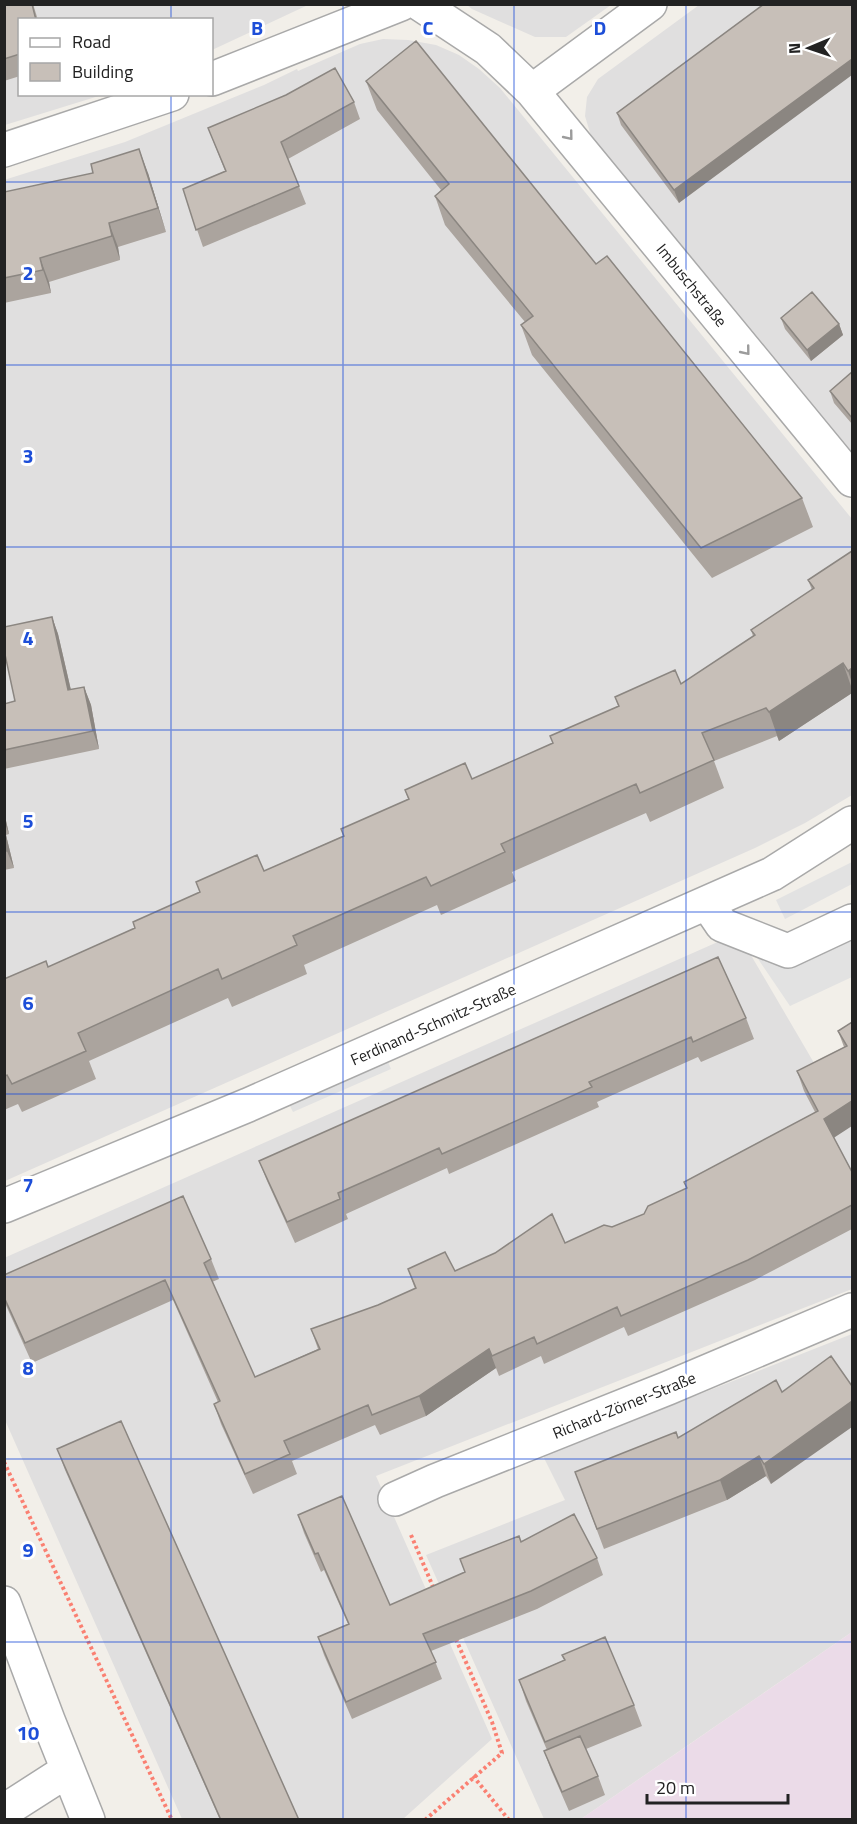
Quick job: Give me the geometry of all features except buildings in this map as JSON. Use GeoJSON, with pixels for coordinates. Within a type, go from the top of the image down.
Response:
{"type":"FeatureCollection","features":[{"type":"Feature","properties":{"kind":"street"},"geometry":{"type":"LineString","coordinates":[[213,79],[401,4]]}},
{"type":"Feature","properties":{"kind":"street","name":"Imbuschstraße"},"geometry":{"type":"LineString","coordinates":[[420,4],[488,49],[532,91],[852,480]]}},
{"type":"Feature","properties":{"kind":"street"},"geometry":{"type":"LineString","coordinates":[[532,91],[650,4]]}},
{"type":"Feature","properties":{"kind":"street"},"geometry":{"type":"LineString","coordinates":[[4,150],[166,96]]}},
{"type":"Feature","properties":{"kind":"street","name":"Ferdinand-Schmitz-Straße"},"geometry":{"type":"LineString","coordinates":[[4,1206],[248,1105],[772,874],[852,823]]}},
{"type":"Feature","properties":{"kind":"street"},"geometry":{"type":"LineString","coordinates":[[707,903],[722,925],[788,951],[852,921]]}},
{"type":"Feature","properties":{"kind":"street","name":"Richard-Zörner-Straße"},"geometry":{"type":"LineString","coordinates":[[395,1499],[852,1310]]}},
{"type":"Feature","properties":{"kind":"street"},"geometry":{"type":"LineString","coordinates":[[4,1603],[88,1820]]}},
{"type":"Feature","properties":{"kind":"street"},"geometry":{"type":"LineString","coordinates":[[4,1811],[68,1770]]}},
{"type":"Feature","properties":{"kind":"path"},"geometry":{"type":"LineString","coordinates":[[4,1462],[172,1820]]}},
{"type":"Feature","properties":{"kind":"path"},"geometry":{"type":"LineString","coordinates":[[395,1499],[436,1595]]}},
{"type":"Feature","properties":{"kind":"path"},"geometry":{"type":"LineString","coordinates":[[425,1820],[502,1753],[492,1722],[450,1627]]}},
{"type":"Feature","properties":{"kind":"path"},"geometry":{"type":"LineString","coordinates":[[473,1776],[509,1820]]}},
{"type":"Feature","properties":{"kind":"shaded area"},"geometry":{"type":"Polygon","coordinates":[[[5,5],[308,5],[213,50],[213,18],[18,18],[18,96],[99,96],[5,125],[5,5]]]}},
{"type":"Feature","properties":{"kind":"shaded area"},"geometry":{"type":"Polygon","coordinates":[[[467,5],[611,5],[566,37],[535,37],[467,5]]]}},
{"type":"Feature","properties":{"kind":"shaded area"},"geometry":{"type":"Polygon","coordinates":[[[699,5],[852,5],[852,453],[591,136],[585,116],[587,97],[598,79],[699,5]]]}},
{"type":"Feature","properties":{"kind":"shaded area"},"geometry":{"type":"Polygon","coordinates":[[[383,39],[408,40],[436,45],[459,55],[500,88],[852,519],[852,795],[805,823],[755,848],[5,1181],[4,180],[125,142],[264,85],[297,69],[298,71],[360,44],[383,39]]]}},
{"type":"Feature","properties":{"kind":"shaded area"},"geometry":{"type":"Polygon","coordinates":[[[852,862],[852,884],[785,919],[776,900],[852,862]]]}},
{"type":"Feature","properties":{"kind":"shaded area"},"geometry":{"type":"Polygon","coordinates":[[[852,907],[852,977],[790,1006],[750,947],[793,934],[852,907]]]}},
{"type":"Feature","properties":{"kind":"shaded area"},"geometry":{"type":"Polygon","coordinates":[[[738,933],[817,1068],[852,1046],[852,1289],[376,1476],[492,1739],[403,1819],[182,1819],[5,1420],[4,1258],[738,933]]]}},
{"type":"Feature","properties":{"kind":"shaded area"},"geometry":{"type":"Polygon","coordinates":[[[386,1057],[391,1069],[293,1112],[287,1100],[386,1057]]]}},
{"type":"Feature","properties":{"kind":"shaded area"},"geometry":{"type":"Polygon","coordinates":[[[852,1334],[852,1632],[581,1819],[544,1819],[426,1555],[565,1500],[543,1456],[852,1334]]]}},
{"type":"Feature","properties":{"kind":"shaded area"},"geometry":{"type":"Polygon","coordinates":[[[852,1632],[852,1819],[581,1819],[690,1744],[852,1632]]]}}]}
